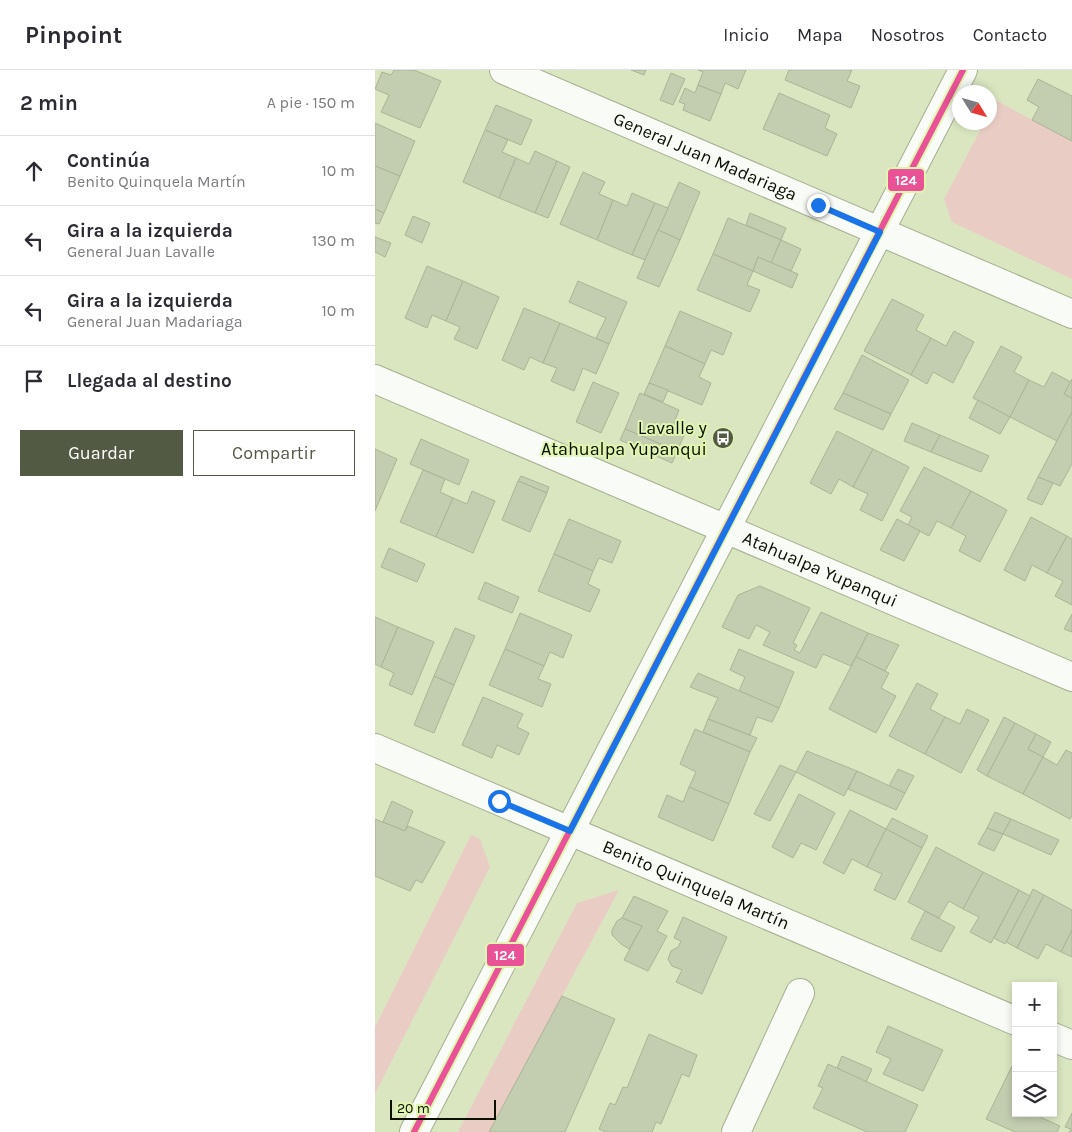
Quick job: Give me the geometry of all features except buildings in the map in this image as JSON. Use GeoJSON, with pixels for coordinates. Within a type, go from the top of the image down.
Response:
{"type":"FeatureCollection","features":[{"type":"Feature","properties":{"kind":"street","name":"General Juan Madariaga"},"geometry":{"type":"LineString","coordinates":[[504,70],[1072,314]]}},
{"type":"Feature","properties":{"kind":"street"},"geometry":{"type":"LineString","coordinates":[[414,1132],[963,70]]}},
{"type":"Feature","properties":{"kind":"street","name":"Atahualpa Yupanqui"},"geometry":{"type":"LineString","coordinates":[[375,379],[1072,677]]}},
{"type":"Feature","properties":{"kind":"street","name":"Benito Quinquela Martín"},"geometry":{"type":"LineString","coordinates":[[375,748],[1012,1019]]}},
{"type":"Feature","properties":{"kind":"street"},"geometry":{"type":"LineString","coordinates":[[736,1132],[800,992]]}},
{"type":"Feature","properties":{"kind":"street"},"geometry":{"type":"LineString","coordinates":[[1057,1040],[1072,1046]]}},
{"type":"Feature","properties":{"kind":"shaded area"},"geometry":{"type":"Polygon","coordinates":[[[997,101],[1072,141],[1072,279],[952,222],[944,199],[980,130],[997,130],[997,101]]]}},
{"type":"Feature","properties":{"kind":"shaded area"},"geometry":{"type":"Polygon","coordinates":[[[471,835],[480,839],[490,867],[375,1094],[375,1027],[471,835]]]}},
{"type":"Feature","properties":{"kind":"shaded area"},"geometry":{"type":"Polygon","coordinates":[[[619,890],[489,1132],[458,1132],[577,903],[619,890]]]}},
{"type":"Feature","properties":{"kind":"transit line","name":"124"},"geometry":{"type":"LineString","coordinates":[[414,1132],[963,70]]}},
{"type":"Feature","properties":{"kind":"place","name":"Lavalle y Atahualpa Yupanqui"},"geometry":{"type":"Point","coordinates":[723,438]}},
{"type":"Feature","properties":{"kind":"route"},"geometry":{"type":"LineString","coordinates":[[499,801],[570,831],[880,232],[818,205]]}}]}
